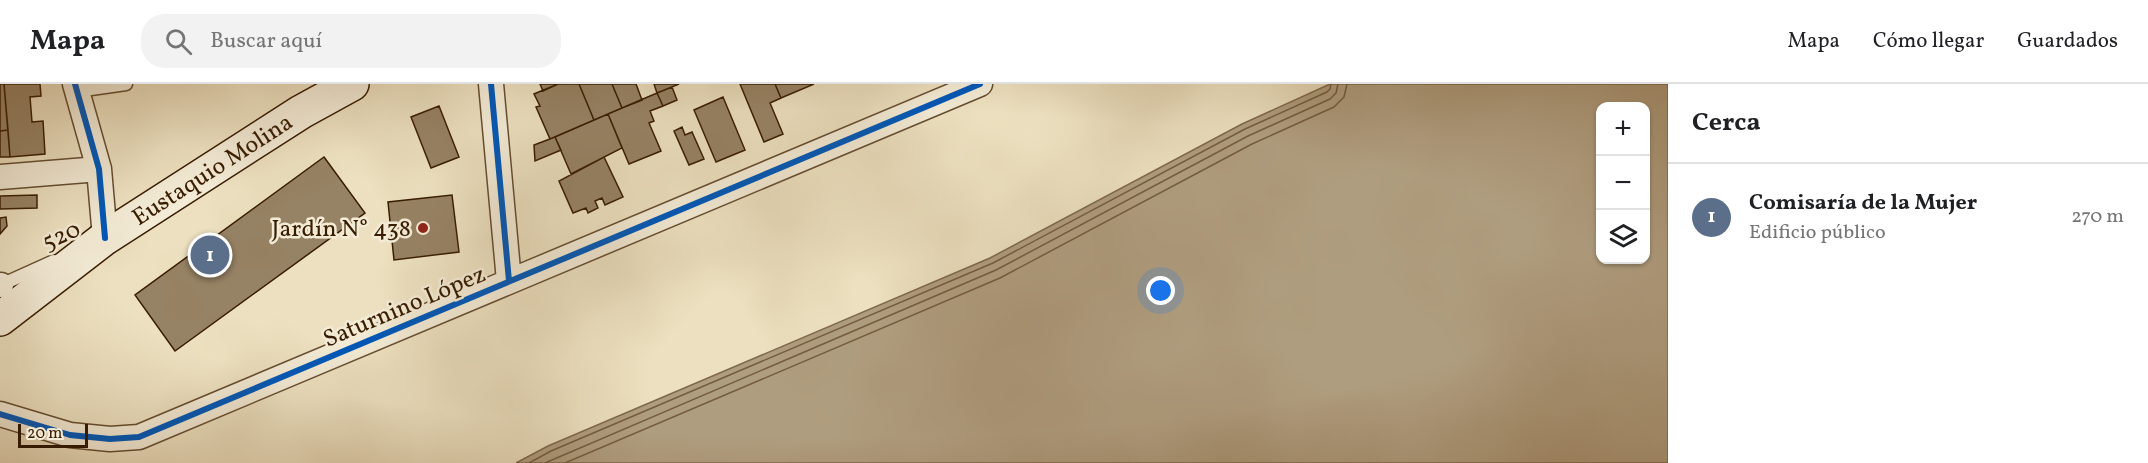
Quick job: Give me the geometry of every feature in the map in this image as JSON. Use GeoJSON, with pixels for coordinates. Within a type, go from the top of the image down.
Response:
{"type":"FeatureCollection","features":[{"type":"Feature","properties":{"kind":"main road","name":"Eustaquio Molina"},"geometry":{"type":"LineString","coordinates":[[0,319],[105,238],[301,112],[352,84]]}},
{"type":"Feature","properties":{"kind":"street"},"geometry":{"type":"LineString","coordinates":[[491,84],[509,281]]}},
{"type":"Feature","properties":{"kind":"street","name":"Saturnino López"},"geometry":{"type":"LineString","coordinates":[[0,414],[70,435],[110,439],[139,437],[980,84]]}},
{"type":"Feature","properties":{"kind":"street"},"geometry":{"type":"LineString","coordinates":[[76,88],[99,169],[105,238]]}},
{"type":"Feature","properties":{"kind":"street"},"geometry":{"type":"LineString","coordinates":[[0,177],[99,169]]}},
{"type":"Feature","properties":{"kind":"lane"},"geometry":{"type":"LineString","coordinates":[[76,88],[126,84]]}},
{"type":"Feature","properties":{"kind":"lane","name":"520"},"geometry":{"type":"LineString","coordinates":[[0,285],[105,238]]}},
{"type":"Feature","properties":{"kind":"water"},"geometry":{"type":"Polygon","coordinates":[[[1330,84],[1668,84],[1668,463],[516,463],[548,446],[990,258],[1242,124],[1330,84]]]}},
{"type":"Feature","properties":{"kind":"building"},"geometry":{"type":"Polygon","coordinates":[[[0,84],[4,84],[8,130],[0,131],[0,84]]]}},
{"type":"Feature","properties":{"kind":"building"},"geometry":{"type":"Polygon","coordinates":[[[4,84],[40,84],[41,96],[30,97],[32,122],[43,121],[45,154],[10,157],[4,84]]]}},
{"type":"Feature","properties":{"kind":"building"},"geometry":{"type":"Polygon","coordinates":[[[540,84],[558,84],[543,91],[540,84]]]}},
{"type":"Feature","properties":{"kind":"building"},"geometry":{"type":"Polygon","coordinates":[[[558,84],[579,84],[594,120],[550,139],[536,107],[540,106],[534,94],[558,84]]]}},
{"type":"Feature","properties":{"kind":"building"},"geometry":{"type":"Polygon","coordinates":[[[579,84],[612,84],[622,108],[594,120],[579,84]]]}},
{"type":"Feature","properties":{"kind":"building"},"geometry":{"type":"Polygon","coordinates":[[[612,84],[636,84],[642,100],[622,108],[612,84]]]}},
{"type":"Feature","properties":{"kind":"building"},"geometry":{"type":"Polygon","coordinates":[[[654,84],[679,84],[657,93],[654,84]]]}},
{"type":"Feature","properties":{"kind":"building"},"geometry":{"type":"Polygon","coordinates":[[[740,84],[775,84],[781,98],[770,103],[783,134],[764,142],[740,84]]]}},
{"type":"Feature","properties":{"kind":"building"},"geometry":{"type":"Polygon","coordinates":[[[775,84],[814,84],[781,98],[775,84]]]}},
{"type":"Feature","properties":{"kind":"building"},"geometry":{"type":"Polygon","coordinates":[[[672,87],[677,100],[663,106],[657,93],[672,87]]]}},
{"type":"Feature","properties":{"kind":"building"},"geometry":{"type":"Polygon","coordinates":[[[657,93],[663,106],[650,111],[654,121],[649,123],[661,151],[629,164],[608,114],[657,93]]]}},
{"type":"Feature","properties":{"kind":"building"},"geometry":{"type":"Polygon","coordinates":[[[723,97],[745,150],[716,162],[694,110],[723,97]]]}},
{"type":"Feature","properties":{"kind":"building"},"geometry":{"type":"Polygon","coordinates":[[[439,106],[459,157],[431,168],[411,117],[439,106]]]}},
{"type":"Feature","properties":{"kind":"building"},"geometry":{"type":"Polygon","coordinates":[[[608,114],[622,148],[571,174],[555,137],[608,114]]]}},
{"type":"Feature","properties":{"kind":"building"},"geometry":{"type":"Polygon","coordinates":[[[682,127],[685,135],[692,132],[704,159],[689,165],[674,131],[682,127]]]}},
{"type":"Feature","properties":{"kind":"building"},"geometry":{"type":"Polygon","coordinates":[[[8,130],[10,157],[0,157],[0,131],[8,130]]]}},
{"type":"Feature","properties":{"kind":"building"},"geometry":{"type":"Polygon","coordinates":[[[555,137],[561,150],[535,161],[534,145],[555,137]]]}},
{"type":"Feature","properties":{"kind":"building"},"geometry":{"type":"Polygon","coordinates":[[[324,157],[365,213],[175,351],[135,295],[324,157]]]}},
{"type":"Feature","properties":{"kind":"building"},"geometry":{"type":"Polygon","coordinates":[[[604,157],[623,197],[605,205],[602,198],[595,201],[598,208],[588,213],[586,208],[573,213],[559,181],[604,157]]]}},
{"type":"Feature","properties":{"kind":"building"},"geometry":{"type":"Polygon","coordinates":[[[37,195],[37,208],[0,209],[0,196],[37,195]]]}},
{"type":"Feature","properties":{"kind":"building"},"geometry":{"type":"Polygon","coordinates":[[[452,195],[459,252],[394,260],[388,202],[452,195]]]}},
{"type":"Feature","properties":{"kind":"building"},"geometry":{"type":"Polygon","coordinates":[[[6,217],[7,226],[0,234],[0,218],[6,217]]]}},
{"type":"Feature","properties":{"kind":"cycle path"},"geometry":{"type":"LineString","coordinates":[[75,84],[99,169],[105,238]]}},
{"type":"Feature","properties":{"kind":"cycle path"},"geometry":{"type":"LineString","coordinates":[[491,84],[509,281]]}},
{"type":"Feature","properties":{"kind":"cycle path"},"geometry":{"type":"LineString","coordinates":[[0,414],[70,435],[110,439],[139,437],[980,84]]}},
{"type":"Feature","properties":{"kind":"place","name":"Jardín N° 438"},"geometry":{"type":"Point","coordinates":[423,228]}},
{"type":"Feature","properties":{"kind":"place","name":"Comisaría de la Mujer"},"geometry":{"type":"Point","coordinates":[210,255]}}]}
